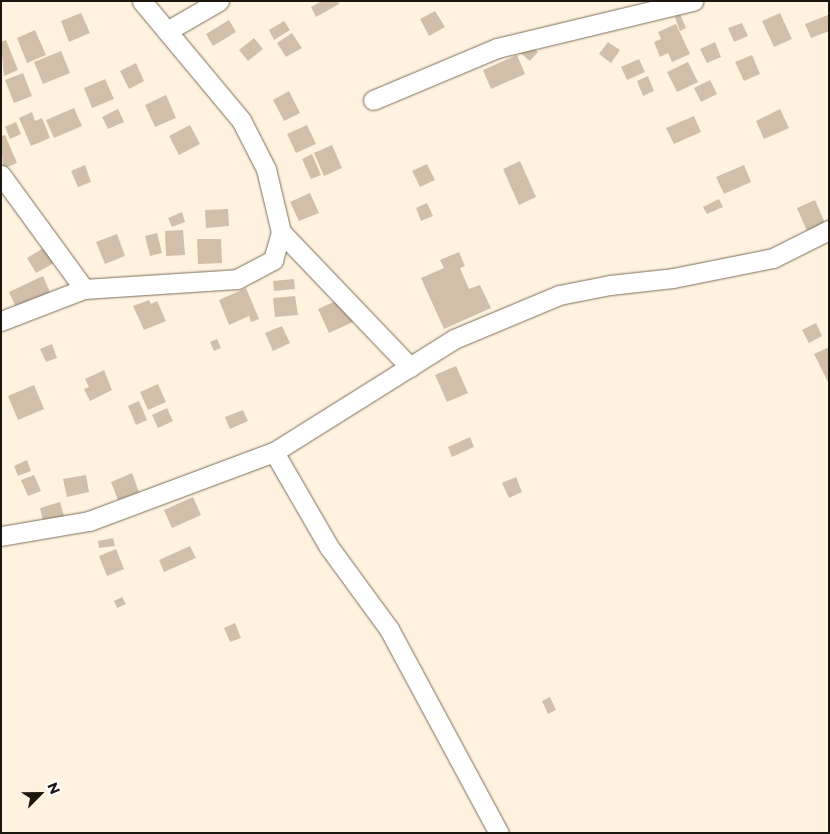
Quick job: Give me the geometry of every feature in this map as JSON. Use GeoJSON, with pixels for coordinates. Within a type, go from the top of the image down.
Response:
{"type":"FeatureCollection","features":[{"type":"Feature","properties":{"kind":"street"},"geometry":{"type":"LineString","coordinates":[[1,321],[84,289],[237,279],[273,260],[281,232],[266,168],[241,120],[142,1]]}},
{"type":"Feature","properties":{"kind":"street"},"geometry":{"type":"LineString","coordinates":[[167,31],[219,1]]}},
{"type":"Feature","properties":{"kind":"street"},"geometry":{"type":"LineString","coordinates":[[373,100],[497,48],[693,1]]}},
{"type":"Feature","properties":{"kind":"street"},"geometry":{"type":"LineString","coordinates":[[1,175],[84,289]]}},
{"type":"Feature","properties":{"kind":"street"},"geometry":{"type":"LineString","coordinates":[[1,536],[89,521],[274,452],[454,339],[559,295],[610,285],[673,278],[773,258],[829,230]]}},
{"type":"Feature","properties":{"kind":"street"},"geometry":{"type":"LineString","coordinates":[[281,232],[410,367]]}},
{"type":"Feature","properties":{"kind":"street"},"geometry":{"type":"LineString","coordinates":[[274,452],[329,547],[388,629],[499,833]]}},
{"type":"Feature","properties":{"kind":"building"},"geometry":{"type":"Polygon","coordinates":[[[322,1],[338,1],[339,4],[316,17],[311,7],[322,1]]]}},
{"type":"Feature","properties":{"kind":"building"},"geometry":{"type":"Polygon","coordinates":[[[435,11],[445,27],[429,36],[420,19],[435,11]]]}},
{"type":"Feature","properties":{"kind":"building"},"geometry":{"type":"Polygon","coordinates":[[[81,13],[90,33],[69,42],[61,21],[81,13]]]}},
{"type":"Feature","properties":{"kind":"building"},"geometry":{"type":"Polygon","coordinates":[[[780,13],[792,39],[774,47],[762,21],[780,13]]]}},
{"type":"Feature","properties":{"kind":"building"},"geometry":{"type":"Polygon","coordinates":[[[680,14],[686,28],[680,31],[675,17],[680,14]]]}},
{"type":"Feature","properties":{"kind":"building"},"geometry":{"type":"Polygon","coordinates":[[[828,15],[829,31],[811,38],[805,24],[828,15]]]}},
{"type":"Feature","properties":{"kind":"building"},"geometry":{"type":"Polygon","coordinates":[[[229,20],[236,32],[213,46],[206,34],[229,20]]]}},
{"type":"Feature","properties":{"kind":"building"},"geometry":{"type":"Polygon","coordinates":[[[284,21],[290,30],[274,40],[269,30],[284,21]]]}},
{"type":"Feature","properties":{"kind":"building"},"geometry":{"type":"Polygon","coordinates":[[[742,23],[748,36],[734,42],[728,28],[742,23]]]}},
{"type":"Feature","properties":{"kind":"building"},"geometry":{"type":"Polygon","coordinates":[[[676,24],[690,54],[672,62],[668,53],[660,57],[654,42],[661,39],[658,32],[676,24]]]}},
{"type":"Feature","properties":{"kind":"building"},"geometry":{"type":"Polygon","coordinates":[[[35,30],[46,55],[27,63],[17,38],[35,30]]]}},
{"type":"Feature","properties":{"kind":"building"},"geometry":{"type":"Polygon","coordinates":[[[292,33],[302,48],[286,57],[277,43],[292,33]]]}},
{"type":"Feature","properties":{"kind":"building"},"geometry":{"type":"Polygon","coordinates":[[[254,38],[263,49],[248,61],[239,50],[254,38]]]}},
{"type":"Feature","properties":{"kind":"building"},"geometry":{"type":"Polygon","coordinates":[[[6,40],[18,70],[4,76],[1,42],[6,40]]]}},
{"type":"Feature","properties":{"kind":"building"},"geometry":{"type":"Polygon","coordinates":[[[608,42],[620,50],[611,63],[599,54],[608,42]]]}},
{"type":"Feature","properties":{"kind":"building"},"geometry":{"type":"Polygon","coordinates":[[[715,42],[721,57],[707,63],[700,49],[715,42]]]}},
{"type":"Feature","properties":{"kind":"building"},"geometry":{"type":"Polygon","coordinates":[[[528,43],[538,52],[530,61],[519,52],[528,43]]]}},
{"type":"Feature","properties":{"kind":"building"},"geometry":{"type":"Polygon","coordinates":[[[61,51],[70,73],[43,84],[34,62],[61,51]]]}},
{"type":"Feature","properties":{"kind":"building"},"geometry":{"type":"Polygon","coordinates":[[[517,55],[525,74],[491,89],[483,70],[517,55]]]}},
{"type":"Feature","properties":{"kind":"building"},"geometry":{"type":"Polygon","coordinates":[[[752,55],[760,74],[744,81],[735,62],[752,55]]]}},
{"type":"Feature","properties":{"kind":"building"},"geometry":{"type":"Polygon","coordinates":[[[639,59],[645,72],[627,80],[621,67],[639,59]]]}},
{"type":"Feature","properties":{"kind":"building"},"geometry":{"type":"Polygon","coordinates":[[[688,62],[698,82],[677,92],[667,72],[688,62]]]}},
{"type":"Feature","properties":{"kind":"building"},"geometry":{"type":"Polygon","coordinates":[[[136,63],[144,81],[129,89],[120,71],[136,63]]]}},
{"type":"Feature","properties":{"kind":"building"},"geometry":{"type":"Polygon","coordinates":[[[23,73],[32,96],[14,103],[5,80],[23,73]]]}},
{"type":"Feature","properties":{"kind":"building"},"geometry":{"type":"Polygon","coordinates":[[[648,76],[654,91],[643,96],[637,81],[648,76]]]}},
{"type":"Feature","properties":{"kind":"building"},"geometry":{"type":"Polygon","coordinates":[[[105,79],[114,99],[92,108],[84,88],[105,79]]]}},
{"type":"Feature","properties":{"kind":"building"},"geometry":{"type":"Polygon","coordinates":[[[710,80],[717,94],[701,102],[694,88],[710,80]]]}},
{"type":"Feature","properties":{"kind":"building"},"geometry":{"type":"Polygon","coordinates":[[[289,91],[300,113],[284,121],[273,100],[289,91]]]}},
{"type":"Feature","properties":{"kind":"building"},"geometry":{"type":"Polygon","coordinates":[[[166,95],[176,118],[155,127],[145,105],[166,95]]]}},
{"type":"Feature","properties":{"kind":"building"},"geometry":{"type":"Polygon","coordinates":[[[74,108],[82,126],[54,138],[46,120],[74,108]]]}},
{"type":"Feature","properties":{"kind":"building"},"geometry":{"type":"Polygon","coordinates":[[[118,109],[124,122],[108,129],[102,117],[118,109]]]}},
{"type":"Feature","properties":{"kind":"building"},"geometry":{"type":"Polygon","coordinates":[[[780,109],[789,128],[764,139],[756,121],[780,109]]]}},
{"type":"Feature","properties":{"kind":"building"},"geometry":{"type":"Polygon","coordinates":[[[32,112],[35,121],[42,118],[50,138],[31,146],[19,118],[32,112]]]}},
{"type":"Feature","properties":{"kind":"building"},"geometry":{"type":"Polygon","coordinates":[[[694,116],[701,132],[674,144],[666,128],[694,116]]]}},
{"type":"Feature","properties":{"kind":"building"},"geometry":{"type":"Polygon","coordinates":[[[16,122],[21,134],[10,139],[5,127],[16,122]]]}},
{"type":"Feature","properties":{"kind":"building"},"geometry":{"type":"Polygon","coordinates":[[[190,125],[200,144],[179,155],[169,136],[190,125]]]}},
{"type":"Feature","properties":{"kind":"building"},"geometry":{"type":"Polygon","coordinates":[[[307,125],[316,144],[296,153],[287,134],[307,125]]]}},
{"type":"Feature","properties":{"kind":"building"},"geometry":{"type":"Polygon","coordinates":[[[5,135],[17,163],[3,169],[1,136],[5,135]]]}},
{"type":"Feature","properties":{"kind":"building"},"geometry":{"type":"Polygon","coordinates":[[[332,145],[342,168],[324,176],[314,153],[332,145]]]}},
{"type":"Feature","properties":{"kind":"building"},"geometry":{"type":"Polygon","coordinates":[[[312,154],[321,175],[311,179],[302,159],[312,154]]]}},
{"type":"Feature","properties":{"kind":"building"},"geometry":{"type":"Polygon","coordinates":[[[520,161],[536,197],[519,205],[503,169],[520,161]]]}},
{"type":"Feature","properties":{"kind":"building"},"geometry":{"type":"Polygon","coordinates":[[[427,164],[435,180],[420,187],[412,171],[427,164]]]}},
{"type":"Feature","properties":{"kind":"building"},"geometry":{"type":"Polygon","coordinates":[[[85,165],[91,182],[78,187],[71,171],[85,165]]]}},
{"type":"Feature","properties":{"kind":"building"},"geometry":{"type":"Polygon","coordinates":[[[744,165],[751,182],[724,194],[716,177],[744,165]]]}},
{"type":"Feature","properties":{"kind":"building"},"geometry":{"type":"Polygon","coordinates":[[[310,193],[319,213],[299,221],[290,202],[310,193]]]}},
{"type":"Feature","properties":{"kind":"building"},"geometry":{"type":"Polygon","coordinates":[[[719,199],[723,207],[707,214],[703,207],[719,199]]]}},
{"type":"Feature","properties":{"kind":"building"},"geometry":{"type":"Polygon","coordinates":[[[815,200],[825,223],[807,231],[797,208],[815,200]]]}},
{"type":"Feature","properties":{"kind":"building"},"geometry":{"type":"Polygon","coordinates":[[[427,203],[433,216],[421,221],[416,208],[427,203]]]}},
{"type":"Feature","properties":{"kind":"building"},"geometry":{"type":"Polygon","coordinates":[[[228,209],[229,226],[206,228],[205,210],[228,209]]]}},
{"type":"Feature","properties":{"kind":"building"},"geometry":{"type":"Polygon","coordinates":[[[182,212],[185,222],[172,227],[168,218],[182,212]]]}},
{"type":"Feature","properties":{"kind":"building"},"geometry":{"type":"Polygon","coordinates":[[[183,230],[185,255],[166,256],[165,231],[183,230]]]}},
{"type":"Feature","properties":{"kind":"building"},"geometry":{"type":"Polygon","coordinates":[[[157,233],[162,253],[150,256],[145,236],[157,233]]]}},
{"type":"Feature","properties":{"kind":"building"},"geometry":{"type":"Polygon","coordinates":[[[117,234],[125,256],[105,264],[96,242],[117,234]]]}},
{"type":"Feature","properties":{"kind":"building"},"geometry":{"type":"Polygon","coordinates":[[[197,239],[221,239],[222,263],[198,264],[197,239]]]}},
{"type":"Feature","properties":{"kind":"building"},"geometry":{"type":"Polygon","coordinates":[[[45,247],[54,263],[36,273],[27,258],[45,247]]]}},
{"type":"Feature","properties":{"kind":"building"},"geometry":{"type":"Polygon","coordinates":[[[459,252],[465,266],[460,268],[469,289],[480,285],[491,308],[444,329],[421,278],[444,268],[440,260],[459,252]]]}},
{"type":"Feature","properties":{"kind":"building"},"geometry":{"type":"Polygon","coordinates":[[[43,276],[52,297],[18,312],[9,292],[43,276]]]}},
{"type":"Feature","properties":{"kind":"building"},"geometry":{"type":"Polygon","coordinates":[[[294,279],[295,289],[274,291],[273,281],[294,279]]]}},
{"type":"Feature","properties":{"kind":"building"},"geometry":{"type":"Polygon","coordinates":[[[246,288],[259,319],[251,322],[249,316],[229,325],[219,300],[246,288]]]}},
{"type":"Feature","properties":{"kind":"building"},"geometry":{"type":"Polygon","coordinates":[[[295,296],[298,315],[275,317],[273,298],[295,296]]]}},
{"type":"Feature","properties":{"kind":"building"},"geometry":{"type":"Polygon","coordinates":[[[149,300],[151,304],[157,301],[166,321],[144,330],[133,306],[149,300]]]}},
{"type":"Feature","properties":{"kind":"building"},"geometry":{"type":"Polygon","coordinates":[[[338,300],[344,313],[351,310],[355,321],[329,333],[318,309],[338,300]]]}},
{"type":"Feature","properties":{"kind":"building"},"geometry":{"type":"Polygon","coordinates":[[[816,323],[822,336],[809,343],[802,330],[816,323]]]}},
{"type":"Feature","properties":{"kind":"building"},"geometry":{"type":"Polygon","coordinates":[[[282,326],[290,343],[273,351],[265,333],[282,326]]]}},
{"type":"Feature","properties":{"kind":"building"},"geometry":{"type":"Polygon","coordinates":[[[217,339],[221,348],[214,351],[210,342],[217,339]]]}},
{"type":"Feature","properties":{"kind":"building"},"geometry":{"type":"Polygon","coordinates":[[[52,344],[57,358],[46,362],[40,349],[52,344]]]}},
{"type":"Feature","properties":{"kind":"building"},"geometry":{"type":"Polygon","coordinates":[[[829,347],[829,384],[814,354],[829,347]]]}},
{"type":"Feature","properties":{"kind":"building"},"geometry":{"type":"Polygon","coordinates":[[[456,366],[468,393],[447,402],[435,375],[456,366]]]}},
{"type":"Feature","properties":{"kind":"building"},"geometry":{"type":"Polygon","coordinates":[[[104,370],[112,390],[90,401],[84,389],[89,387],[85,379],[104,370]]]}},
{"type":"Feature","properties":{"kind":"building"},"geometry":{"type":"Polygon","coordinates":[[[158,384],[166,402],[148,410],[140,392],[158,384]]]}},
{"type":"Feature","properties":{"kind":"building"},"geometry":{"type":"Polygon","coordinates":[[[34,385],[44,409],[18,420],[8,396],[34,385]]]}},
{"type":"Feature","properties":{"kind":"building"},"geometry":{"type":"Polygon","coordinates":[[[139,401],[147,420],[136,425],[128,406],[139,401]]]}},
{"type":"Feature","properties":{"kind":"building"},"geometry":{"type":"Polygon","coordinates":[[[167,408],[173,421],[158,428],[152,415],[167,408]]]}},
{"type":"Feature","properties":{"kind":"building"},"geometry":{"type":"Polygon","coordinates":[[[243,410],[248,421],[230,429],[225,417],[243,410]]]}},
{"type":"Feature","properties":{"kind":"building"},"geometry":{"type":"Polygon","coordinates":[[[470,437],[474,447],[452,457],[448,447],[470,437]]]}},
{"type":"Feature","properties":{"kind":"building"},"geometry":{"type":"Polygon","coordinates":[[[27,460],[31,471],[18,476],[14,466],[27,460]]]}},
{"type":"Feature","properties":{"kind":"building"},"geometry":{"type":"Polygon","coordinates":[[[132,473],[139,492],[118,500],[111,482],[132,473]]]}},
{"type":"Feature","properties":{"kind":"building"},"geometry":{"type":"Polygon","coordinates":[[[34,475],[41,491],[28,496],[21,480],[34,475]]]}},
{"type":"Feature","properties":{"kind":"building"},"geometry":{"type":"Polygon","coordinates":[[[86,475],[89,492],[67,497],[63,479],[86,475]]]}},
{"type":"Feature","properties":{"kind":"building"},"geometry":{"type":"Polygon","coordinates":[[[516,477],[522,492],[509,498],[502,483],[516,477]]]}},
{"type":"Feature","properties":{"kind":"building"},"geometry":{"type":"Polygon","coordinates":[[[193,497],[201,515],[172,528],[164,510],[193,497]]]}},
{"type":"Feature","properties":{"kind":"building"},"geometry":{"type":"Polygon","coordinates":[[[60,502],[65,519],[44,525],[40,508],[60,502]]]}},
{"type":"Feature","properties":{"kind":"building"},"geometry":{"type":"Polygon","coordinates":[[[113,538],[115,546],[99,548],[98,541],[113,538]]]}},
{"type":"Feature","properties":{"kind":"building"},"geometry":{"type":"Polygon","coordinates":[[[190,546],[196,558],[164,572],[159,560],[190,546]]]}},
{"type":"Feature","properties":{"kind":"building"},"geometry":{"type":"Polygon","coordinates":[[[116,549],[124,569],[107,576],[99,556],[116,549]]]}},
{"type":"Feature","properties":{"kind":"building"},"geometry":{"type":"Polygon","coordinates":[[[122,597],[126,604],[117,608],[114,601],[122,597]]]}},
{"type":"Feature","properties":{"kind":"building"},"geometry":{"type":"Polygon","coordinates":[[[235,623],[241,638],[230,642],[224,628],[235,623]]]}},
{"type":"Feature","properties":{"kind":"building"},"geometry":{"type":"Polygon","coordinates":[[[550,697],[556,710],[548,714],[542,701],[550,697]]]}}]}
